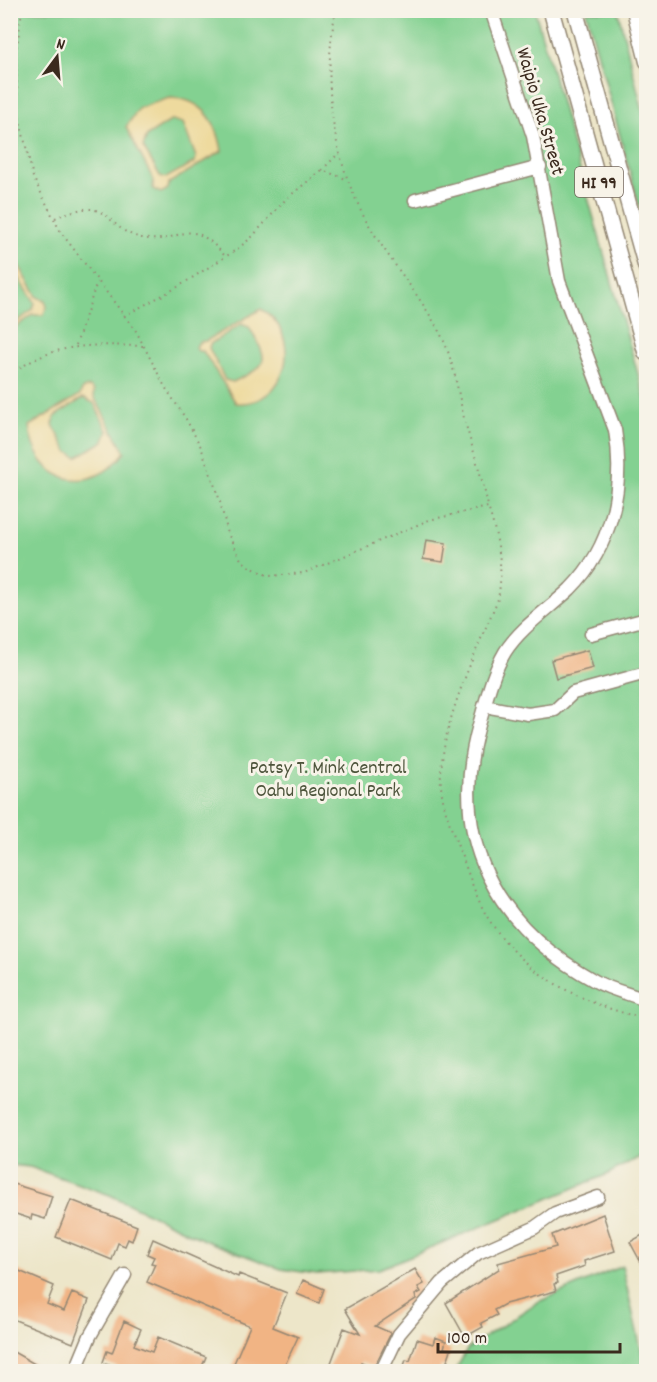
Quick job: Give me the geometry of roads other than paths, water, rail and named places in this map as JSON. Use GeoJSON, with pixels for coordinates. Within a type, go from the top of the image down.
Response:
{"type":"FeatureCollection","features":[{"type":"Feature","properties":{"kind":"main road","name":"HI 99"},"geometry":{"type":"LineString","coordinates":[[551,10],[646,353]]}},
{"type":"Feature","properties":{"kind":"main road","name":"HI 99"},"geometry":{"type":"LineString","coordinates":[[575,10],[646,267]]}},
{"type":"Feature","properties":{"kind":"street","name":"Waipio Uka Street"},"geometry":{"type":"LineString","coordinates":[[491,10],[511,64],[540,167],[559,282],[615,430],[619,452],[616,500],[610,524],[594,558],[572,587],[525,629],[506,652],[484,705],[470,755],[470,819],[486,875],[501,901],[542,945],[598,982],[646,1000]]}},
{"type":"Feature","properties":{"kind":"street"},"geometry":{"type":"LineString","coordinates":[[633,10],[646,62]]}},
{"type":"Feature","properties":{"kind":"street"},"geometry":{"type":"LineString","coordinates":[[415,200],[540,167]]}},
{"type":"Feature","properties":{"kind":"street"},"geometry":{"type":"LineString","coordinates":[[591,634],[646,619]]}},
{"type":"Feature","properties":{"kind":"street"},"geometry":{"type":"LineString","coordinates":[[484,705],[528,714],[555,710],[573,693],[646,673]]}},
{"type":"Feature","properties":{"kind":"street","name":"Waipio Uka Street"},"geometry":{"type":"LineString","coordinates":[[626,993],[646,993]]}},
{"type":"Feature","properties":{"kind":"street"},"geometry":{"type":"LineString","coordinates":[[381,1371],[399,1334],[442,1283],[478,1253],[534,1228],[555,1213],[598,1197]]}},
{"type":"Feature","properties":{"kind":"street"},"geometry":{"type":"LineString","coordinates":[[75,1371],[90,1336],[124,1275]]}},
{"type":"Feature","properties":{"kind":"park label","name":"Patsy T. Mink Central Oahu Regional Park"},"geometry":{"type":"Point","coordinates":[328,778]}}]}
